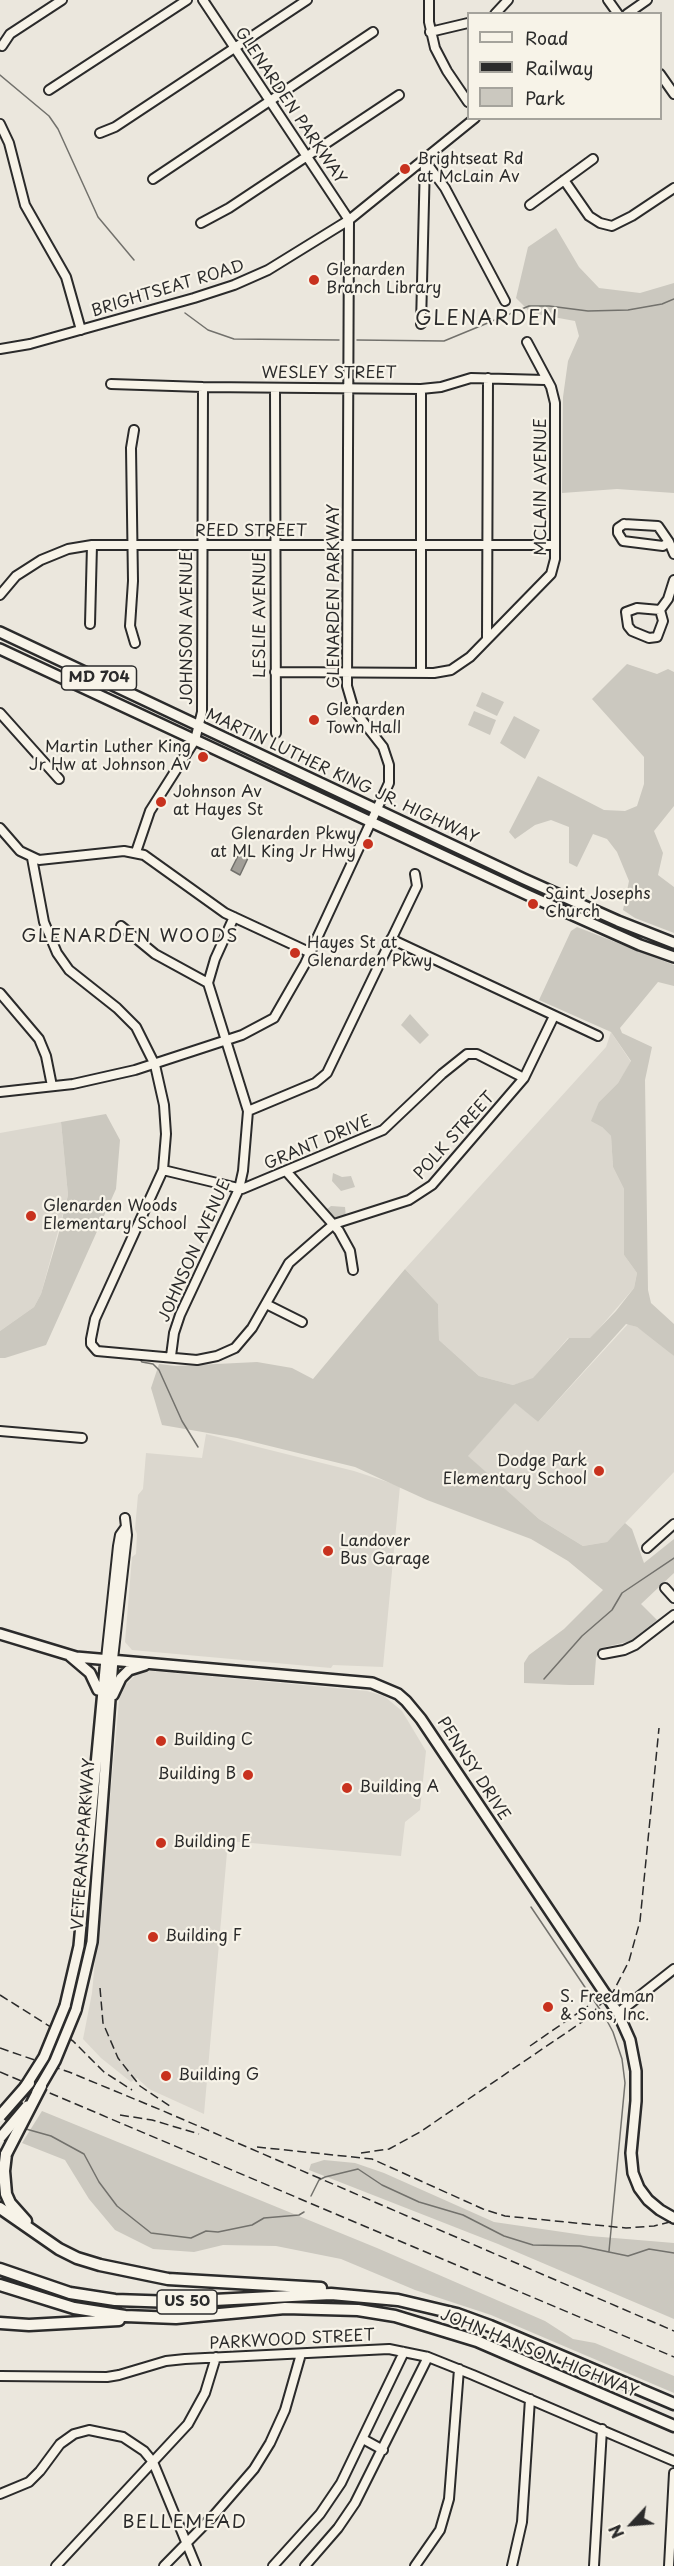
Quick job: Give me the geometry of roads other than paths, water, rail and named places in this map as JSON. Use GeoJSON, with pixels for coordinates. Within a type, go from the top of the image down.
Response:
{"type":"FeatureCollection","features":[{"type":"Feature","properties":{"kind":"highway"},"geometry":{"type":"LineString","coordinates":[[0,2116],[28,2083]]}},
{"type":"Feature","properties":{"kind":"highway"},"geometry":{"type":"LineString","coordinates":[[40,2086],[6,2154],[4,2185],[6,2194],[15,2210],[39,2233],[61,2247],[100,2265]]}},
{"type":"Feature","properties":{"kind":"highway"},"geometry":{"type":"LineString","coordinates":[[0,2208],[59,2249],[77,2258],[145,2276],[314,2288],[378,2298]]}},
{"type":"Feature","properties":{"kind":"highway","name":"JOHN HANSON HIGHWAY"},"geometry":{"type":"LineString","coordinates":[[0,2269],[70,2293],[132,2301],[175,2302],[292,2295],[378,2298],[429,2307],[490,2326],[674,2404]]}},
{"type":"Feature","properties":{"kind":"highway","name":"JOHN HANSON HIGHWAY"},"geometry":{"type":"LineString","coordinates":[[0,2285],[35,2298],[93,2312],[176,2318],[285,2308],[358,2310],[395,2316],[477,2341],[674,2426]]}},
{"type":"Feature","properties":{"kind":"highway"},"geometry":{"type":"LineString","coordinates":[[0,2323],[29,2325],[176,2318]]}},
{"type":"Feature","properties":{"kind":"main road","name":"MARTIN LUTHER KING JR. HIGHWAY"},"geometry":{"type":"LineString","coordinates":[[0,632],[567,899],[674,943]]}},
{"type":"Feature","properties":{"kind":"main road","name":"MARTIN LUTHER KING JR. HIGHWAY"},"geometry":{"type":"LineString","coordinates":[[0,649],[370,822],[640,945],[674,957]]}},
{"type":"Feature","properties":{"kind":"main road"},"geometry":{"type":"LineString","coordinates":[[565,911],[567,899]]}},
{"type":"Feature","properties":{"kind":"main road","name":"PENNSY DRIVE"},"geometry":{"type":"LineString","coordinates":[[0,1634],[68,1655],[372,1683],[398,1694],[422,1719],[618,2013],[630,2040],[636,2064],[636,2102],[631,2153],[633,2173],[639,2188],[648,2200],[674,2218]]}},
{"type":"Feature","properties":{"kind":"main road"},"geometry":{"type":"LineString","coordinates":[[68,1655],[95,1680],[100,1703]]}},
{"type":"Feature","properties":{"kind":"main road","name":"VETERANS PARKWAY"},"geometry":{"type":"LineString","coordinates":[[0,2121],[44,2057],[65,2006],[80,1946],[100,1703],[110,1659]]}},
{"type":"Feature","properties":{"kind":"main road","name":"VETERANS PARKWAY"},"geometry":{"type":"LineString","coordinates":[[0,2138],[40,2086],[59,2053],[76,2010],[92,1942],[108,1720],[110,1659]]}},
{"type":"Feature","properties":{"kind":"main road"},"geometry":{"type":"LineString","coordinates":[[108,1720],[114,1692],[121,1678],[129,1670],[150,1664]]}},
{"type":"Feature","properties":{"kind":"street"},"geometry":{"type":"LineString","coordinates":[[2,46],[10,34],[62,0]]}},
{"type":"Feature","properties":{"kind":"street"},"geometry":{"type":"LineString","coordinates":[[50,90],[187,0]]}},
{"type":"Feature","properties":{"kind":"street","name":"GLENARDEN PARKWAY"},"geometry":{"type":"LineString","coordinates":[[0,1092],[106,1078],[156,1065],[257,1028],[274,1018],[310,953],[389,783],[389,765],[380,741],[351,705],[348,694],[349,220],[203,0]]}},
{"type":"Feature","properties":{"kind":"street"},"geometry":{"type":"LineString","coordinates":[[100,133],[112,129],[307,0]]}},
{"type":"Feature","properties":{"kind":"street"},"geometry":{"type":"LineString","coordinates":[[429,0],[430,32],[441,62],[467,101]]}},
{"type":"Feature","properties":{"kind":"street"},"geometry":{"type":"LineString","coordinates":[[497,12],[508,0]]}},
{"type":"Feature","properties":{"kind":"street"},"geometry":{"type":"LineString","coordinates":[[630,12],[647,0]]}},
{"type":"Feature","properties":{"kind":"street"},"geometry":{"type":"LineString","coordinates":[[430,32],[467,24]]}},
{"type":"Feature","properties":{"kind":"street"},"geometry":{"type":"LineString","coordinates":[[153,179],[373,32]]}},
{"type":"Feature","properties":{"kind":"street"},"geometry":{"type":"LineString","coordinates":[[671,83],[674,94]]}},
{"type":"Feature","properties":{"kind":"street"},"geometry":{"type":"LineString","coordinates":[[201,223],[220,213],[399,95]]}},
{"type":"Feature","properties":{"kind":"street","name":"BRIGHTSEAT ROAD"},"geometry":{"type":"LineString","coordinates":[[0,349],[30,344],[81,330],[194,298],[248,279],[299,252],[349,220],[473,120]]}},
{"type":"Feature","properties":{"kind":"street"},"geometry":{"type":"LineString","coordinates":[[0,124],[5,133],[30,215],[66,277],[81,330]]}},
{"type":"Feature","properties":{"kind":"street"},"geometry":{"type":"LineString","coordinates":[[530,205],[593,159]]}},
{"type":"Feature","properties":{"kind":"street"},"geometry":{"type":"LineString","coordinates":[[425,160],[445,188],[505,301]]}},
{"type":"Feature","properties":{"kind":"street"},"geometry":{"type":"LineString","coordinates":[[421,324],[425,160]]}},
{"type":"Feature","properties":{"kind":"street"},"geometry":{"type":"LineString","coordinates":[[564,180],[589,216],[600,223],[612,226],[632,216],[674,188]]}},
{"type":"Feature","properties":{"kind":"street","name":"MCLAIN AVENUE"},"geometry":{"type":"LineString","coordinates":[[275,672],[347,674],[440,672],[455,668],[488,639],[551,574],[555,565],[555,409],[552,392],[527,342]]}},
{"type":"Feature","properties":{"kind":"street","name":"WESLEY STREET"},"geometry":{"type":"LineString","coordinates":[[111,384],[421,389],[441,387],[466,378],[545,380]]}},
{"type":"Feature","properties":{"kind":"street"},"geometry":{"type":"LineString","coordinates":[[488,378],[488,639]]}},
{"type":"Feature","properties":{"kind":"street","name":"JOHNSON AVENUE"},"geometry":{"type":"LineString","coordinates":[[136,852],[150,811],[195,740],[202,704],[203,387]]}},
{"type":"Feature","properties":{"kind":"street","name":"LESLIE AVENUE"},"geometry":{"type":"LineString","coordinates":[[275,388],[276,733]]}},
{"type":"Feature","properties":{"kind":"street"},"geometry":{"type":"LineString","coordinates":[[421,389],[421,672]]}},
{"type":"Feature","properties":{"kind":"street"},"geometry":{"type":"LineString","coordinates":[[134,430],[131,448],[133,596],[130,626],[135,643]]}},
{"type":"Feature","properties":{"kind":"street"},"geometry":{"type":"LineString","coordinates":[[669,542],[663,546],[622,541],[618,536],[618,528],[624,524],[656,525],[662,528],[669,542],[674,554]]}},
{"type":"Feature","properties":{"kind":"street"},"geometry":{"type":"LineString","coordinates":[[90,624],[92,545]]}},
{"type":"Feature","properties":{"kind":"street","name":"REED STREET"},"geometry":{"type":"LineString","coordinates":[[0,595],[16,576],[41,560],[68,549],[92,545],[554,545]]}},
{"type":"Feature","properties":{"kind":"street"},"geometry":{"type":"LineString","coordinates":[[660,610],[663,621],[657,637],[649,638],[633,631],[628,626],[626,612],[630,609],[660,610],[671,601],[674,580]]}},
{"type":"Feature","properties":{"kind":"street"},"geometry":{"type":"LineString","coordinates":[[0,713],[59,779]]}},
{"type":"Feature","properties":{"kind":"street"},"geometry":{"type":"LineString","coordinates":[[0,828],[20,851],[32,858],[44,860],[111,852],[136,852],[160,864],[208,902],[310,953]]}},
{"type":"Feature","properties":{"kind":"street"},"geometry":{"type":"LineString","coordinates":[[32,858],[44,922],[60,959],[69,970],[132,1023],[156,1065],[166,1125],[163,1170],[95,1319],[92,1344],[98,1351],[201,1360],[230,1350],[247,1336],[289,1263],[334,1224]]}},
{"type":"Feature","properties":{"kind":"street"},"geometry":{"type":"LineString","coordinates":[[248,1110],[315,1083],[327,1074],[417,886],[415,874]]}},
{"type":"Feature","properties":{"kind":"street"},"geometry":{"type":"LineString","coordinates":[[121,927],[155,954],[208,983],[215,959],[234,917]]}},
{"type":"Feature","properties":{"kind":"street"},"geometry":{"type":"LineString","coordinates":[[391,939],[598,1036]]}},
{"type":"Feature","properties":{"kind":"street","name":"JOHNSON AVENUE"},"geometry":{"type":"LineString","coordinates":[[171,1356],[174,1333],[180,1314],[239,1189],[248,1110],[208,983]]}},
{"type":"Feature","properties":{"kind":"street"},"geometry":{"type":"LineString","coordinates":[[0,993],[34,1031],[42,1045],[51,1086]]}},
{"type":"Feature","properties":{"kind":"street","name":"POLK STREET"},"geometry":{"type":"LineString","coordinates":[[334,1224],[405,1201],[427,1189],[524,1078],[554,1016]]}},
{"type":"Feature","properties":{"kind":"street","name":"GRANT DRIVE"},"geometry":{"type":"LineString","coordinates":[[239,1189],[388,1126],[442,1074],[467,1054],[477,1054],[524,1078]]}},
{"type":"Feature","properties":{"kind":"street"},"geometry":{"type":"LineString","coordinates":[[163,1170],[239,1189]]}},
{"type":"Feature","properties":{"kind":"street"},"geometry":{"type":"LineString","coordinates":[[286,1171],[334,1224],[347,1244],[353,1270]]}},
{"type":"Feature","properties":{"kind":"street"},"geometry":{"type":"LineString","coordinates":[[266,1304],[302,1322]]}},
{"type":"Feature","properties":{"kind":"street"},"geometry":{"type":"LineString","coordinates":[[0,1431],[82,1438]]}},
{"type":"Feature","properties":{"kind":"street","name":"VETERANS PARKWAY"},"geometry":{"type":"LineString","coordinates":[[110,1659],[118,1546],[120,1535],[125,1528],[125,1518]]}},
{"type":"Feature","properties":{"kind":"street"},"geometry":{"type":"LineString","coordinates":[[647,1548],[674,1524]]}},
{"type":"Feature","properties":{"kind":"street"},"geometry":{"type":"LineString","coordinates":[[665,1588],[674,1598]]}},
{"type":"Feature","properties":{"kind":"street"},"geometry":{"type":"LineString","coordinates":[[603,1654],[624,1650],[635,1645],[674,1615]]}},
{"type":"Feature","properties":{"kind":"street"},"geometry":{"type":"LineString","coordinates":[[618,2013],[674,1969]]}},
{"type":"Feature","properties":{"kind":"street","name":"PARKWOOD STREET"},"geometry":{"type":"LineString","coordinates":[[0,2376],[107,2377],[166,2361],[372,2348],[404,2352],[428,2357],[459,2369],[674,2461]]}},
{"type":"Feature","properties":{"kind":"street"},"geometry":{"type":"LineString","coordinates":[[273,2566],[320,2514],[341,2483],[404,2352]]}},
{"type":"Feature","properties":{"kind":"street"},"geometry":{"type":"LineString","coordinates":[[164,2566],[237,2490],[270,2443],[285,2410],[301,2354]]}},
{"type":"Feature","properties":{"kind":"street"},"geometry":{"type":"LineString","coordinates":[[56,2566],[188,2424],[205,2394],[216,2357]]}},
{"type":"Feature","properties":{"kind":"street"},"geometry":{"type":"LineString","coordinates":[[305,2566],[348,2515],[383,2450],[428,2357]]}},
{"type":"Feature","properties":{"kind":"street"},"geometry":{"type":"LineString","coordinates":[[415,2566],[440,2530],[449,2499],[459,2369]]}},
{"type":"Feature","properties":{"kind":"street"},"geometry":{"type":"LineString","coordinates":[[512,2566],[522,2522],[530,2399]]}},
{"type":"Feature","properties":{"kind":"street"},"geometry":{"type":"LineString","coordinates":[[594,2566],[602,2429]]}},
{"type":"Feature","properties":{"kind":"street"},"geometry":{"type":"LineString","coordinates":[[0,2494],[29,2482],[68,2437],[82,2431],[98,2431],[123,2438],[144,2451],[153,2462],[195,2566]]}},
{"type":"Feature","properties":{"kind":"street"},"geometry":{"type":"LineString","coordinates":[[363,2439],[383,2450]]}},
{"type":"Feature","properties":{"kind":"street"},"geometry":{"type":"LineString","coordinates":[[669,2566],[672,2547],[674,2473]]}},
{"type":"Feature","properties":{"kind":"waterway"},"geometry":{"type":"LineString","coordinates":[[0,75],[49,116],[58,129],[98,217],[134,260]]}},
{"type":"Feature","properties":{"kind":"waterway"},"geometry":{"type":"LineString","coordinates":[[357,340],[444,341],[529,306],[588,311],[628,310],[662,304],[674,299]]}},
{"type":"Feature","properties":{"kind":"waterway"},"geometry":{"type":"LineString","coordinates":[[185,313],[208,330],[234,339],[339,340]]}},
{"type":"Feature","properties":{"kind":"waterway"},"geometry":{"type":"LineString","coordinates":[[139,1358],[142,1362],[153,1364],[159,1370],[182,1421],[198,1447]]}},
{"type":"Feature","properties":{"kind":"waterway"},"geometry":{"type":"LineString","coordinates":[[544,1679],[582,1636],[612,1610],[622,1593],[674,1558]]}},
{"type":"Feature","properties":{"kind":"waterway"},"geometry":{"type":"LineString","coordinates":[[531,1907],[605,2017],[622,2059],[625,2083],[609,2251]]}},
{"type":"Feature","properties":{"kind":"waterway"},"geometry":{"type":"LineString","coordinates":[[26,2129],[51,2136],[84,2154],[99,2182],[117,2206],[151,2233],[191,2238],[206,2231],[218,2232],[252,2225],[264,2218],[299,2215],[304,2212]]}},
{"type":"Feature","properties":{"kind":"waterway"},"geometry":{"type":"LineString","coordinates":[[311,2196],[319,2180],[358,2169],[382,2185],[419,2202],[463,2215],[504,2236],[533,2245],[580,2246],[628,2256],[649,2249],[674,2253]]}},
{"type":"Feature","properties":{"kind":"railway"},"geometry":{"type":"LineString","coordinates":[[361,2153],[389,2149],[420,2132],[585,2020],[613,1992],[629,1961],[640,1921],[659,1728]]}},
{"type":"Feature","properties":{"kind":"railway"},"geometry":{"type":"LineString","coordinates":[[100,1988],[103,2023],[118,2058],[140,2086],[173,2108]]}},
{"type":"Feature","properties":{"kind":"railway"},"geometry":{"type":"LineString","coordinates":[[0,1995],[73,2041],[104,2072],[132,2090]]}},
{"type":"Feature","properties":{"kind":"railway"},"geometry":{"type":"LineString","coordinates":[[530,2046],[588,2006]]}},
{"type":"Feature","properties":{"kind":"railway"},"geometry":{"type":"LineString","coordinates":[[0,2048],[69,2072],[161,2110],[674,2331]]}},
{"type":"Feature","properties":{"kind":"railway"},"geometry":{"type":"LineString","coordinates":[[0,2072],[674,2357]]}},
{"type":"Feature","properties":{"kind":"railway"},"geometry":{"type":"LineString","coordinates":[[120,2115],[152,2120],[199,2134]]}},
{"type":"Feature","properties":{"kind":"railway"},"geometry":{"type":"LineString","coordinates":[[257,2147],[372,2159],[483,2209],[505,2216],[626,2228],[654,2226],[674,2221]]}},
{"type":"Feature","properties":{"kind":"place","name":"Brightseat Rd at McLain Av"},"geometry":{"type":"Point","coordinates":[405,169]}},
{"type":"Feature","properties":{"kind":"place","name":"Glenarden Branch Library"},"geometry":{"type":"Point","coordinates":[314,280]}},
{"type":"Feature","properties":{"kind":"place","name":"Glenarden Town Hall"},"geometry":{"type":"Point","coordinates":[314,720]}},
{"type":"Feature","properties":{"kind":"place","name":"Martin Luther King Jr Hw at Johnson Av"},"geometry":{"type":"Point","coordinates":[203,757]}},
{"type":"Feature","properties":{"kind":"place","name":"Johnson Av at Hayes St"},"geometry":{"type":"Point","coordinates":[161,802]}},
{"type":"Feature","properties":{"kind":"place","name":"Glenarden Pkwy at ML King Jr Hwy"},"geometry":{"type":"Point","coordinates":[368,844]}},
{"type":"Feature","properties":{"kind":"place","name":"Saint Josephs Church"},"geometry":{"type":"Point","coordinates":[533,904]}},
{"type":"Feature","properties":{"kind":"place","name":"Hayes St at Glenarden Pkwy"},"geometry":{"type":"Point","coordinates":[295,953]}},
{"type":"Feature","properties":{"kind":"place","name":"Glenarden Woods Elementary School"},"geometry":{"type":"Point","coordinates":[31,1216]}},
{"type":"Feature","properties":{"kind":"place","name":"Dodge Park Elementary School"},"geometry":{"type":"Point","coordinates":[599,1471]}},
{"type":"Feature","properties":{"kind":"place","name":"Landover Bus Garage"},"geometry":{"type":"Point","coordinates":[328,1551]}},
{"type":"Feature","properties":{"kind":"place","name":"Building C"},"geometry":{"type":"Point","coordinates":[161,1741]}},
{"type":"Feature","properties":{"kind":"place","name":"Building B"},"geometry":{"type":"Point","coordinates":[248,1775]}},
{"type":"Feature","properties":{"kind":"place","name":"Building A"},"geometry":{"type":"Point","coordinates":[347,1788]}},
{"type":"Feature","properties":{"kind":"place","name":"Building E"},"geometry":{"type":"Point","coordinates":[161,1843]}},
{"type":"Feature","properties":{"kind":"place","name":"Building F"},"geometry":{"type":"Point","coordinates":[153,1937]}},
{"type":"Feature","properties":{"kind":"place","name":"S. Freedman & Sons, Inc."},"geometry":{"type":"Point","coordinates":[548,2007]}},
{"type":"Feature","properties":{"kind":"place","name":"Building G"},"geometry":{"type":"Point","coordinates":[166,2076]}},
{"type":"Feature","properties":{"kind":"district","name":"GLENARDEN"},"geometry":{"type":"Point","coordinates":[487,319]}},
{"type":"Feature","properties":{"kind":"district","name":"GLENARDEN WOODS"},"geometry":{"type":"Point","coordinates":[130,937]}},
{"type":"Feature","properties":{"kind":"district","name":"BELLEMEAD"},"geometry":{"type":"Point","coordinates":[185,2523]}}]}
